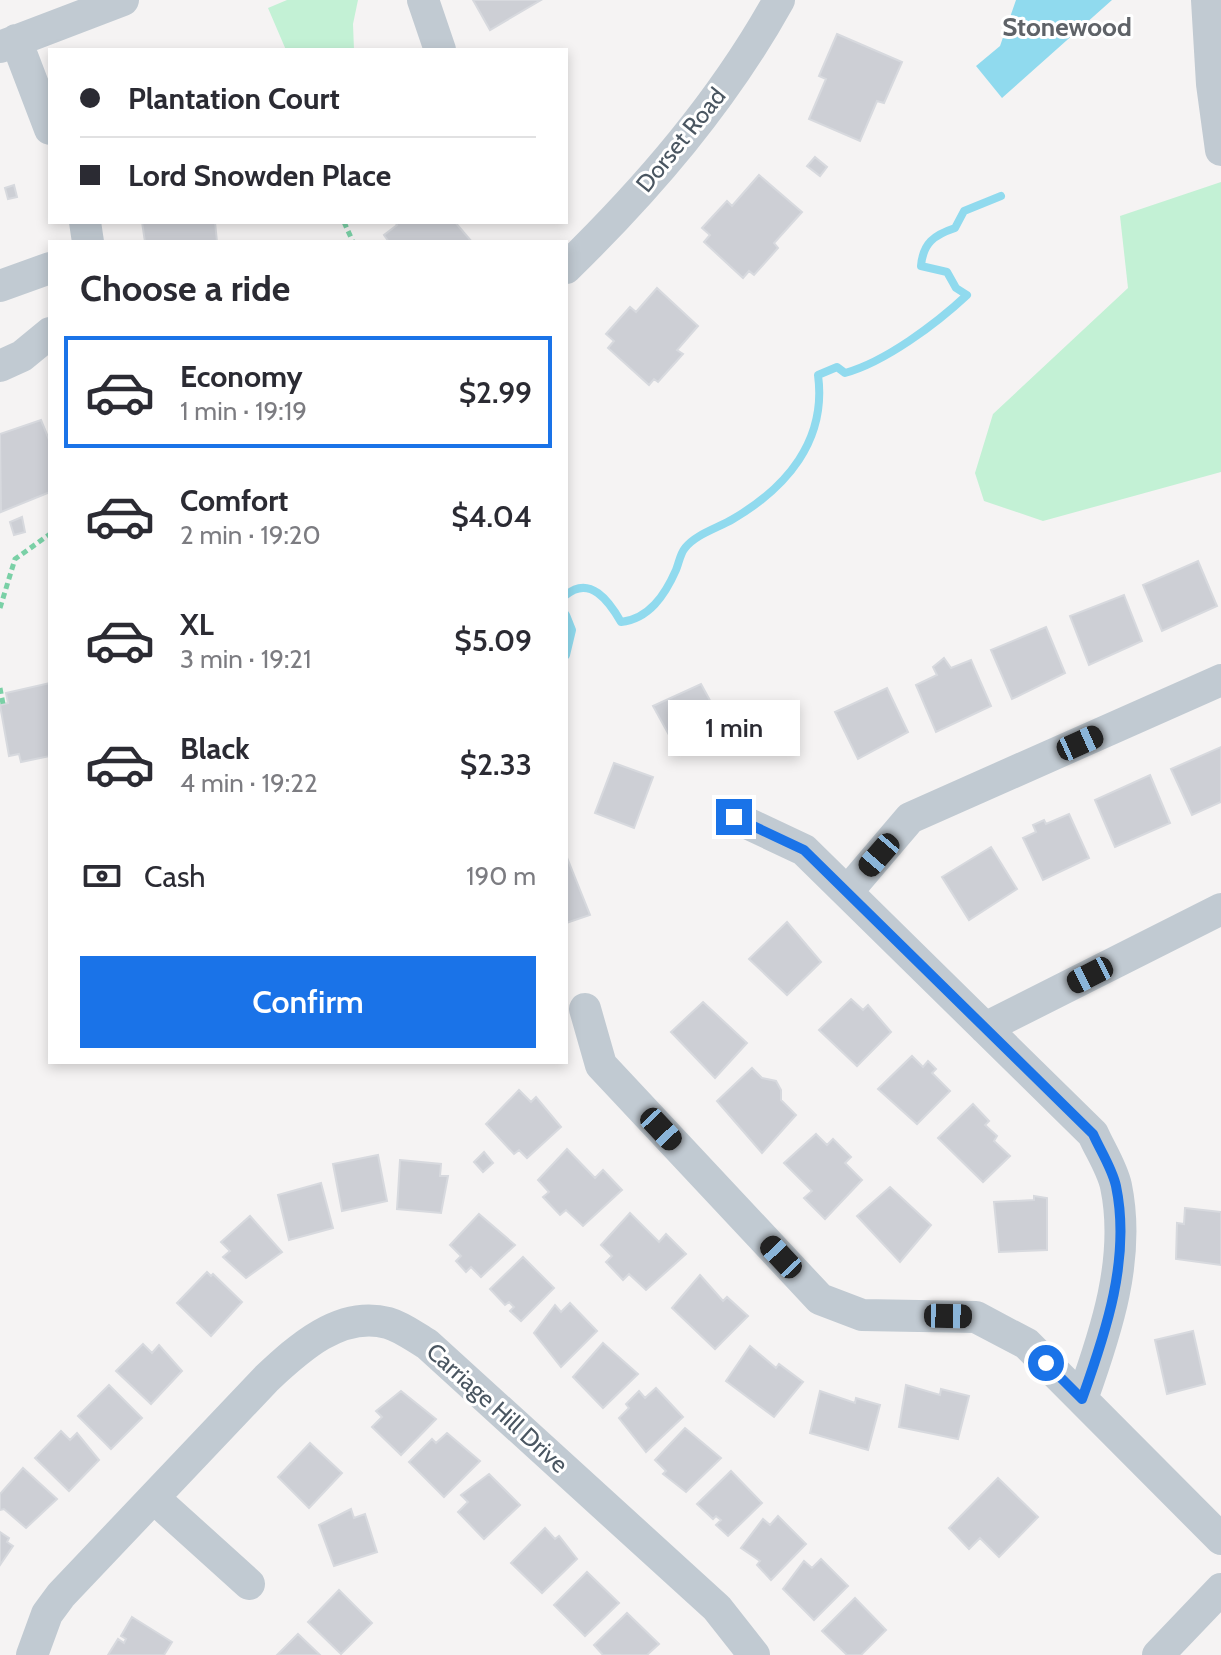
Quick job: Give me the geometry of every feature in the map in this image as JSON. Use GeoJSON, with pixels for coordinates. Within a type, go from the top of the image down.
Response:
{"type":"FeatureCollection","features":[{"type":"Feature","properties":{"kind":"street"},"geometry":{"type":"LineString","coordinates":[[48,125],[8,44],[123,0]]}},
{"type":"Feature","properties":{"kind":"street"},"geometry":{"type":"LineString","coordinates":[[423,0],[440,48]]}},
{"type":"Feature","properties":{"kind":"street","name":"Dorset Road"},"geometry":{"type":"LineString","coordinates":[[568,266],[687,137],[731,79],[779,0]]}},
{"type":"Feature","properties":{"kind":"street"},"geometry":{"type":"LineString","coordinates":[[1207,0],[1212,84],[1221,150]]}},
{"type":"Feature","properties":{"kind":"street"},"geometry":{"type":"LineString","coordinates":[[0,286],[48,269]]}},
{"type":"Feature","properties":{"kind":"street"},"geometry":{"type":"LineString","coordinates":[[0,366],[22,356],[48,335]]}},
{"type":"Feature","properties":{"kind":"street"},"geometry":{"type":"LineString","coordinates":[[847,892],[910,818],[1221,680]]}},
{"type":"Feature","properties":{"kind":"street"},"geometry":{"type":"LineString","coordinates":[[734,817],[804,850],[1093,1134],[1116,1183],[1121,1237],[1113,1298],[1082,1399]]}},
{"type":"Feature","properties":{"kind":"street"},"geometry":{"type":"LineString","coordinates":[[985,1028],[1221,909]]}},
{"type":"Feature","properties":{"kind":"street"},"geometry":{"type":"LineString","coordinates":[[585,1009],[601,1065],[820,1299],[862,1315],[976,1317],[1027,1344],[1221,1539]]}},
{"type":"Feature","properties":{"kind":"street","name":"Carriage Hill Drive"},"geometry":{"type":"LineString","coordinates":[[32,1655],[47,1614],[61,1595],[298,1348],[342,1326],[366,1321],[387,1323],[427,1344],[448,1362],[717,1608],[754,1655]]}},
{"type":"Feature","properties":{"kind":"street"},"geometry":{"type":"LineString","coordinates":[[155,1499],[249,1584]]}},
{"type":"Feature","properties":{"kind":"street"},"geometry":{"type":"LineString","coordinates":[[1164,1653],[1221,1589]]}},
{"type":"Feature","properties":{"kind":"path"},"geometry":{"type":"LineString","coordinates":[[0,608],[15,559],[48,535]]}},
{"type":"Feature","properties":{"kind":"path"},"geometry":{"type":"LineString","coordinates":[[0,688],[3,704]]}},
{"type":"Feature","properties":{"kind":"green space"},"geometry":{"type":"Polygon","coordinates":[[[287,0],[358,0],[353,24],[354,48],[285,48],[268,8],[287,0]]]}},
{"type":"Feature","properties":{"kind":"green space"},"geometry":{"type":"Polygon","coordinates":[[[1221,182],[1221,472],[1043,521],[984,501],[975,473],[993,414],[1128,288],[1120,216],[1221,182]]]}},
{"type":"Feature","properties":{"kind":"water"},"geometry":{"type":"Polygon","coordinates":[[[1016,0],[1112,0],[1002,98],[976,66],[1000,46],[1016,0]]]}},
{"type":"Feature","properties":{"kind":"building"},"geometry":{"type":"Polygon","coordinates":[[[473,0],[541,0],[490,30],[473,0]]]}},
{"type":"Feature","properties":{"kind":"building"},"geometry":{"type":"Polygon","coordinates":[[[837,34],[902,62],[884,103],[877,101],[860,141],[809,119],[826,79],[819,76],[837,34]]]}},
{"type":"Feature","properties":{"kind":"building"},"geometry":{"type":"Polygon","coordinates":[[[815,157],[827,167],[820,176],[807,166],[815,157]]]}},
{"type":"Feature","properties":{"kind":"building"},"geometry":{"type":"Polygon","coordinates":[[[759,175],[802,212],[774,243],[778,248],[754,275],[749,271],[743,278],[704,242],[710,235],[702,228],[727,201],[732,206],[759,175]]]}},
{"type":"Feature","properties":{"kind":"building"},"geometry":{"type":"Polygon","coordinates":[[[14,185],[17,197],[8,199],[5,188],[14,185]]]}},
{"type":"Feature","properties":{"kind":"building"},"geometry":{"type":"Polygon","coordinates":[[[142,224],[215,224],[217,240],[145,240],[142,224]]]}},
{"type":"Feature","properties":{"kind":"building"},"geometry":{"type":"Polygon","coordinates":[[[457,224],[470,240],[388,240],[384,235],[397,225],[457,224]]]}},
{"type":"Feature","properties":{"kind":"building"},"geometry":{"type":"Polygon","coordinates":[[[657,288],[698,326],[677,350],[683,354],[658,382],[654,379],[649,385],[608,348],[614,341],[606,334],[630,307],[636,312],[657,288]]]}},
{"type":"Feature","properties":{"kind":"building"},"geometry":{"type":"Polygon","coordinates":[[[41,420],[48,437],[48,493],[1,512],[0,434],[41,420]]]}},
{"type":"Feature","properties":{"kind":"building"},"geometry":{"type":"Polygon","coordinates":[[[22,517],[25,532],[14,535],[10,522],[22,517]]]}},
{"type":"Feature","properties":{"kind":"building"},"geometry":{"type":"Polygon","coordinates":[[[1198,561],[1217,606],[1162,631],[1143,585],[1198,561]]]}},
{"type":"Feature","properties":{"kind":"building"},"geometry":{"type":"Polygon","coordinates":[[[1124,595],[1142,641],[1089,665],[1070,616],[1124,595]]]}},
{"type":"Feature","properties":{"kind":"building"},"geometry":{"type":"Polygon","coordinates":[[[1046,627],[1065,673],[1012,699],[991,650],[1046,627]]]}},
{"type":"Feature","properties":{"kind":"building"},"geometry":{"type":"Polygon","coordinates":[[[944,658],[951,668],[971,660],[991,706],[936,732],[916,685],[937,675],[933,667],[944,658]]]}},
{"type":"Feature","properties":{"kind":"building"},"geometry":{"type":"Polygon","coordinates":[[[48,683],[48,756],[21,762],[19,754],[9,756],[0,705],[8,703],[6,693],[48,683]]]}},
{"type":"Feature","properties":{"kind":"building"},"geometry":{"type":"Polygon","coordinates":[[[701,684],[724,726],[699,739],[702,743],[680,755],[653,706],[701,684]]]}},
{"type":"Feature","properties":{"kind":"building"},"geometry":{"type":"Polygon","coordinates":[[[887,688],[908,732],[858,759],[835,712],[887,688]]]}},
{"type":"Feature","properties":{"kind":"building"},"geometry":{"type":"Polygon","coordinates":[[[1221,747],[1221,802],[1192,815],[1171,769],[1221,747]]]}},
{"type":"Feature","properties":{"kind":"building"},"geometry":{"type":"Polygon","coordinates":[[[614,763],[653,777],[634,828],[595,813],[614,763]]]}},
{"type":"Feature","properties":{"kind":"building"},"geometry":{"type":"Polygon","coordinates":[[[1150,775],[1170,823],[1115,847],[1095,800],[1150,775]]]}},
{"type":"Feature","properties":{"kind":"building"},"geometry":{"type":"Polygon","coordinates":[[[1069,814],[1089,858],[1043,880],[1023,838],[1036,832],[1033,825],[1044,820],[1046,824],[1069,814]]]}},
{"type":"Feature","properties":{"kind":"building"},"geometry":{"type":"Polygon","coordinates":[[[991,847],[1017,889],[969,920],[942,877],[991,847]]]}},
{"type":"Feature","properties":{"kind":"building"},"geometry":{"type":"Polygon","coordinates":[[[568,860],[590,915],[568,922],[568,860]]]}},
{"type":"Feature","properties":{"kind":"building"},"geometry":{"type":"Polygon","coordinates":[[[787,922],[821,962],[787,995],[749,959],[787,922]]]}},
{"type":"Feature","properties":{"kind":"building"},"geometry":{"type":"Polygon","coordinates":[[[851,999],[863,1010],[868,1005],[891,1032],[857,1066],[819,1030],[851,999]]]}},
{"type":"Feature","properties":{"kind":"building"},"geometry":{"type":"Polygon","coordinates":[[[703,1002],[747,1043],[715,1078],[671,1032],[703,1002]]]}},
{"type":"Feature","properties":{"kind":"building"},"geometry":{"type":"Polygon","coordinates":[[[912,1056],[923,1067],[928,1061],[936,1069],[932,1073],[950,1091],[917,1124],[878,1089],[912,1056]]]}},
{"type":"Feature","properties":{"kind":"building"},"geometry":{"type":"Polygon","coordinates":[[[752,1068],[762,1078],[776,1081],[781,1090],[781,1100],[796,1115],[762,1153],[717,1101],[752,1068]]]}},
{"type":"Feature","properties":{"kind":"building"},"geometry":{"type":"Polygon","coordinates":[[[519,1090],[531,1102],[536,1097],[561,1127],[527,1158],[519,1150],[514,1154],[486,1124],[519,1090]]]}},
{"type":"Feature","properties":{"kind":"building"},"geometry":{"type":"Polygon","coordinates":[[[973,1104],[989,1121],[985,1125],[997,1136],[994,1141],[1010,1156],[983,1182],[938,1138],[973,1104]]]}},
{"type":"Feature","properties":{"kind":"building"},"geometry":{"type":"Polygon","coordinates":[[[816,1134],[827,1145],[833,1139],[851,1157],[845,1163],[862,1180],[825,1219],[804,1198],[812,1191],[784,1163],[816,1134]]]}},
{"type":"Feature","properties":{"kind":"building"},"geometry":{"type":"Polygon","coordinates":[[[567,1149],[595,1178],[603,1170],[622,1190],[583,1226],[566,1210],[560,1215],[543,1197],[549,1192],[538,1180],[567,1149]]]}},
{"type":"Feature","properties":{"kind":"building"},"geometry":{"type":"Polygon","coordinates":[[[484,1152],[493,1163],[483,1172],[474,1162],[484,1152]]]}},
{"type":"Feature","properties":{"kind":"building"},"geometry":{"type":"Polygon","coordinates":[[[378,1155],[387,1201],[342,1211],[333,1164],[378,1155]]]}},
{"type":"Feature","properties":{"kind":"building"},"geometry":{"type":"Polygon","coordinates":[[[400,1160],[441,1164],[440,1176],[448,1176],[441,1213],[397,1209],[400,1160]]]}},
{"type":"Feature","properties":{"kind":"building"},"geometry":{"type":"Polygon","coordinates":[[[321,1183],[333,1228],[289,1240],[278,1195],[321,1183]]]}},
{"type":"Feature","properties":{"kind":"building"},"geometry":{"type":"Polygon","coordinates":[[[890,1187],[931,1225],[900,1262],[857,1216],[890,1187]]]}},
{"type":"Feature","properties":{"kind":"building"},"geometry":{"type":"Polygon","coordinates":[[[1034,1196],[1047,1198],[1047,1250],[999,1252],[994,1202],[1034,1200],[1034,1196]]]}},
{"type":"Feature","properties":{"kind":"building"},"geometry":{"type":"Polygon","coordinates":[[[1185,1208],[1221,1212],[1221,1265],[1176,1259],[1177,1223],[1184,1224],[1185,1208]]]}},
{"type":"Feature","properties":{"kind":"building"},"geometry":{"type":"Polygon","coordinates":[[[630,1213],[659,1242],[666,1234],[686,1254],[646,1290],[629,1274],[623,1280],[606,1262],[612,1256],[601,1245],[630,1213]]]}},
{"type":"Feature","properties":{"kind":"building"},"geometry":{"type":"Polygon","coordinates":[[[479,1214],[515,1245],[481,1277],[471,1267],[466,1272],[456,1261],[461,1256],[450,1245],[479,1214]]]}},
{"type":"Feature","properties":{"kind":"building"},"geometry":{"type":"Polygon","coordinates":[[[250,1216],[282,1252],[246,1278],[223,1257],[230,1251],[221,1242],[250,1216]]]}},
{"type":"Feature","properties":{"kind":"building"},"geometry":{"type":"Polygon","coordinates":[[[523,1257],[554,1288],[521,1321],[510,1311],[514,1307],[509,1302],[505,1305],[490,1289],[523,1257]]]}},
{"type":"Feature","properties":{"kind":"building"},"geometry":{"type":"Polygon","coordinates":[[[207,1272],[242,1302],[211,1336],[177,1303],[207,1272]]]}},
{"type":"Feature","properties":{"kind":"building"},"geometry":{"type":"Polygon","coordinates":[[[700,1275],[723,1301],[727,1297],[748,1316],[715,1349],[672,1308],[700,1275]]]}},
{"type":"Feature","properties":{"kind":"building"},"geometry":{"type":"Polygon","coordinates":[[[570,1303],[597,1331],[561,1367],[534,1333],[555,1305],[561,1312],[570,1303]]]}},
{"type":"Feature","properties":{"kind":"building"},"geometry":{"type":"Polygon","coordinates":[[[1193,1331],[1205,1384],[1167,1394],[1155,1340],[1193,1331]]]}},
{"type":"Feature","properties":{"kind":"building"},"geometry":{"type":"Polygon","coordinates":[[[603,1343],[638,1374],[603,1408],[573,1377],[603,1343]]]}},
{"type":"Feature","properties":{"kind":"building"},"geometry":{"type":"Polygon","coordinates":[[[143,1344],[152,1353],[159,1345],[182,1371],[151,1404],[116,1371],[143,1344]]]}},
{"type":"Feature","properties":{"kind":"building"},"geometry":{"type":"Polygon","coordinates":[[[750,1346],[776,1368],[779,1364],[803,1382],[774,1417],[726,1381],[750,1346]]]}},
{"type":"Feature","properties":{"kind":"building"},"geometry":{"type":"Polygon","coordinates":[[[109,1385],[142,1418],[111,1449],[78,1416],[109,1385]]]}},
{"type":"Feature","properties":{"kind":"building"},"geometry":{"type":"Polygon","coordinates":[[[906,1385],[940,1395],[941,1389],[969,1396],[958,1439],[899,1427],[906,1385]]]}},
{"type":"Feature","properties":{"kind":"building"},"geometry":{"type":"Polygon","coordinates":[[[656,1388],[683,1417],[646,1452],[619,1418],[629,1408],[626,1404],[639,1391],[645,1398],[656,1388]]]}},
{"type":"Feature","properties":{"kind":"building"},"geometry":{"type":"Polygon","coordinates":[[[401,1391],[436,1419],[401,1455],[372,1427],[382,1417],[376,1411],[401,1391]]]}},
{"type":"Feature","properties":{"kind":"building"},"geometry":{"type":"Polygon","coordinates":[[[820,1391],[855,1403],[856,1398],[880,1405],[868,1450],[810,1433],[820,1391]]]}},
{"type":"Feature","properties":{"kind":"building"},"geometry":{"type":"Polygon","coordinates":[[[685,1428],[721,1458],[686,1492],[663,1474],[666,1471],[655,1460],[685,1428]]]}},
{"type":"Feature","properties":{"kind":"building"},"geometry":{"type":"Polygon","coordinates":[[[61,1431],[70,1440],[77,1433],[99,1460],[69,1491],[35,1458],[61,1431]]]}},
{"type":"Feature","properties":{"kind":"building"},"geometry":{"type":"Polygon","coordinates":[[[447,1433],[480,1461],[444,1497],[409,1462],[432,1439],[436,1443],[447,1433]]]}},
{"type":"Feature","properties":{"kind":"building"},"geometry":{"type":"Polygon","coordinates":[[[310,1443],[342,1473],[309,1508],[278,1477],[310,1443]]]}},
{"type":"Feature","properties":{"kind":"building"},"geometry":{"type":"Polygon","coordinates":[[[23,1468],[57,1499],[26,1528],[4,1509],[0,1510],[0,1494],[23,1468]]]}},
{"type":"Feature","properties":{"kind":"building"},"geometry":{"type":"Polygon","coordinates":[[[731,1471],[762,1503],[728,1536],[716,1525],[721,1520],[716,1516],[713,1519],[697,1504],[731,1471]]]}},
{"type":"Feature","properties":{"kind":"building"},"geometry":{"type":"Polygon","coordinates":[[[489,1474],[520,1505],[484,1539],[458,1512],[468,1502],[461,1495],[489,1474]]]}},
{"type":"Feature","properties":{"kind":"building"},"geometry":{"type":"Polygon","coordinates":[[[998,1478],[1038,1517],[999,1557],[980,1538],[969,1549],[949,1528],[998,1478]]]}},
{"type":"Feature","properties":{"kind":"building"},"geometry":{"type":"Polygon","coordinates":[[[351,1509],[354,1518],[365,1514],[377,1552],[334,1566],[319,1525],[351,1509]]]}},
{"type":"Feature","properties":{"kind":"building"},"geometry":{"type":"Polygon","coordinates":[[[778,1516],[806,1544],[771,1580],[757,1565],[760,1561],[741,1548],[763,1519],[770,1525],[778,1516]]]}},
{"type":"Feature","properties":{"kind":"building"},"geometry":{"type":"Polygon","coordinates":[[[545,1528],[555,1539],[559,1536],[577,1559],[542,1593],[511,1563],[545,1528]]]}},
{"type":"Feature","properties":{"kind":"building"},"geometry":{"type":"Polygon","coordinates":[[[0,1532],[9,1538],[7,1542],[13,1546],[0,1565],[0,1532]]]}},
{"type":"Feature","properties":{"kind":"building"},"geometry":{"type":"Polygon","coordinates":[[[821,1559],[848,1586],[814,1620],[783,1589],[804,1561],[812,1568],[821,1559]]]}},
{"type":"Feature","properties":{"kind":"building"},"geometry":{"type":"Polygon","coordinates":[[[587,1572],[619,1603],[585,1636],[554,1605],[587,1572]]]}},
{"type":"Feature","properties":{"kind":"building"},"geometry":{"type":"Polygon","coordinates":[[[339,1590],[372,1623],[341,1654],[308,1622],[339,1590]]]}},
{"type":"Feature","properties":{"kind":"building"},"geometry":{"type":"Polygon","coordinates":[[[855,1598],[886,1630],[861,1655],[847,1655],[822,1631],[855,1598]]]}},
{"type":"Feature","properties":{"kind":"building"},"geometry":{"type":"Polygon","coordinates":[[[627,1613],[659,1644],[647,1655],[603,1655],[594,1645],[627,1613]]]}},
{"type":"Feature","properties":{"kind":"building"},"geometry":{"type":"Polygon","coordinates":[[[132,1617],[172,1642],[164,1655],[108,1655],[118,1639],[124,1643],[126,1639],[121,1636],[132,1617]]]}},
{"type":"Feature","properties":{"kind":"building"},"geometry":{"type":"Polygon","coordinates":[[[298,1634],[320,1655],[277,1655],[298,1634]]]}},
{"type":"Feature","properties":{"kind":"waterway"},"geometry":{"type":"LineString","coordinates":[[568,594],[583,588],[591,589],[605,599],[621,622],[648,611],[667,588],[685,548],[701,535],[752,507],[770,493],[799,460],[816,421],[818,375],[837,367],[845,373],[877,360],[925,330],[967,295],[956,288],[947,272],[921,266],[924,251],[936,237],[955,228],[964,211],[1001,196]]}},
{"type":"Feature","properties":{"kind":"waterway"},"geometry":{"type":"LineString","coordinates":[[568,620],[572,630],[568,647]]}},
{"type":"Feature","properties":{"kind":"district","name":"Stonewood"},"geometry":{"type":"Point","coordinates":[1067,27]}},
{"type":"Feature","properties":{"kind":"route"},"geometry":{"type":"LineString","coordinates":[[734,817],[804,850],[1093,1134],[1116,1183],[1121,1237],[1113,1298],[1082,1399],[1046,1363]]}}]}
